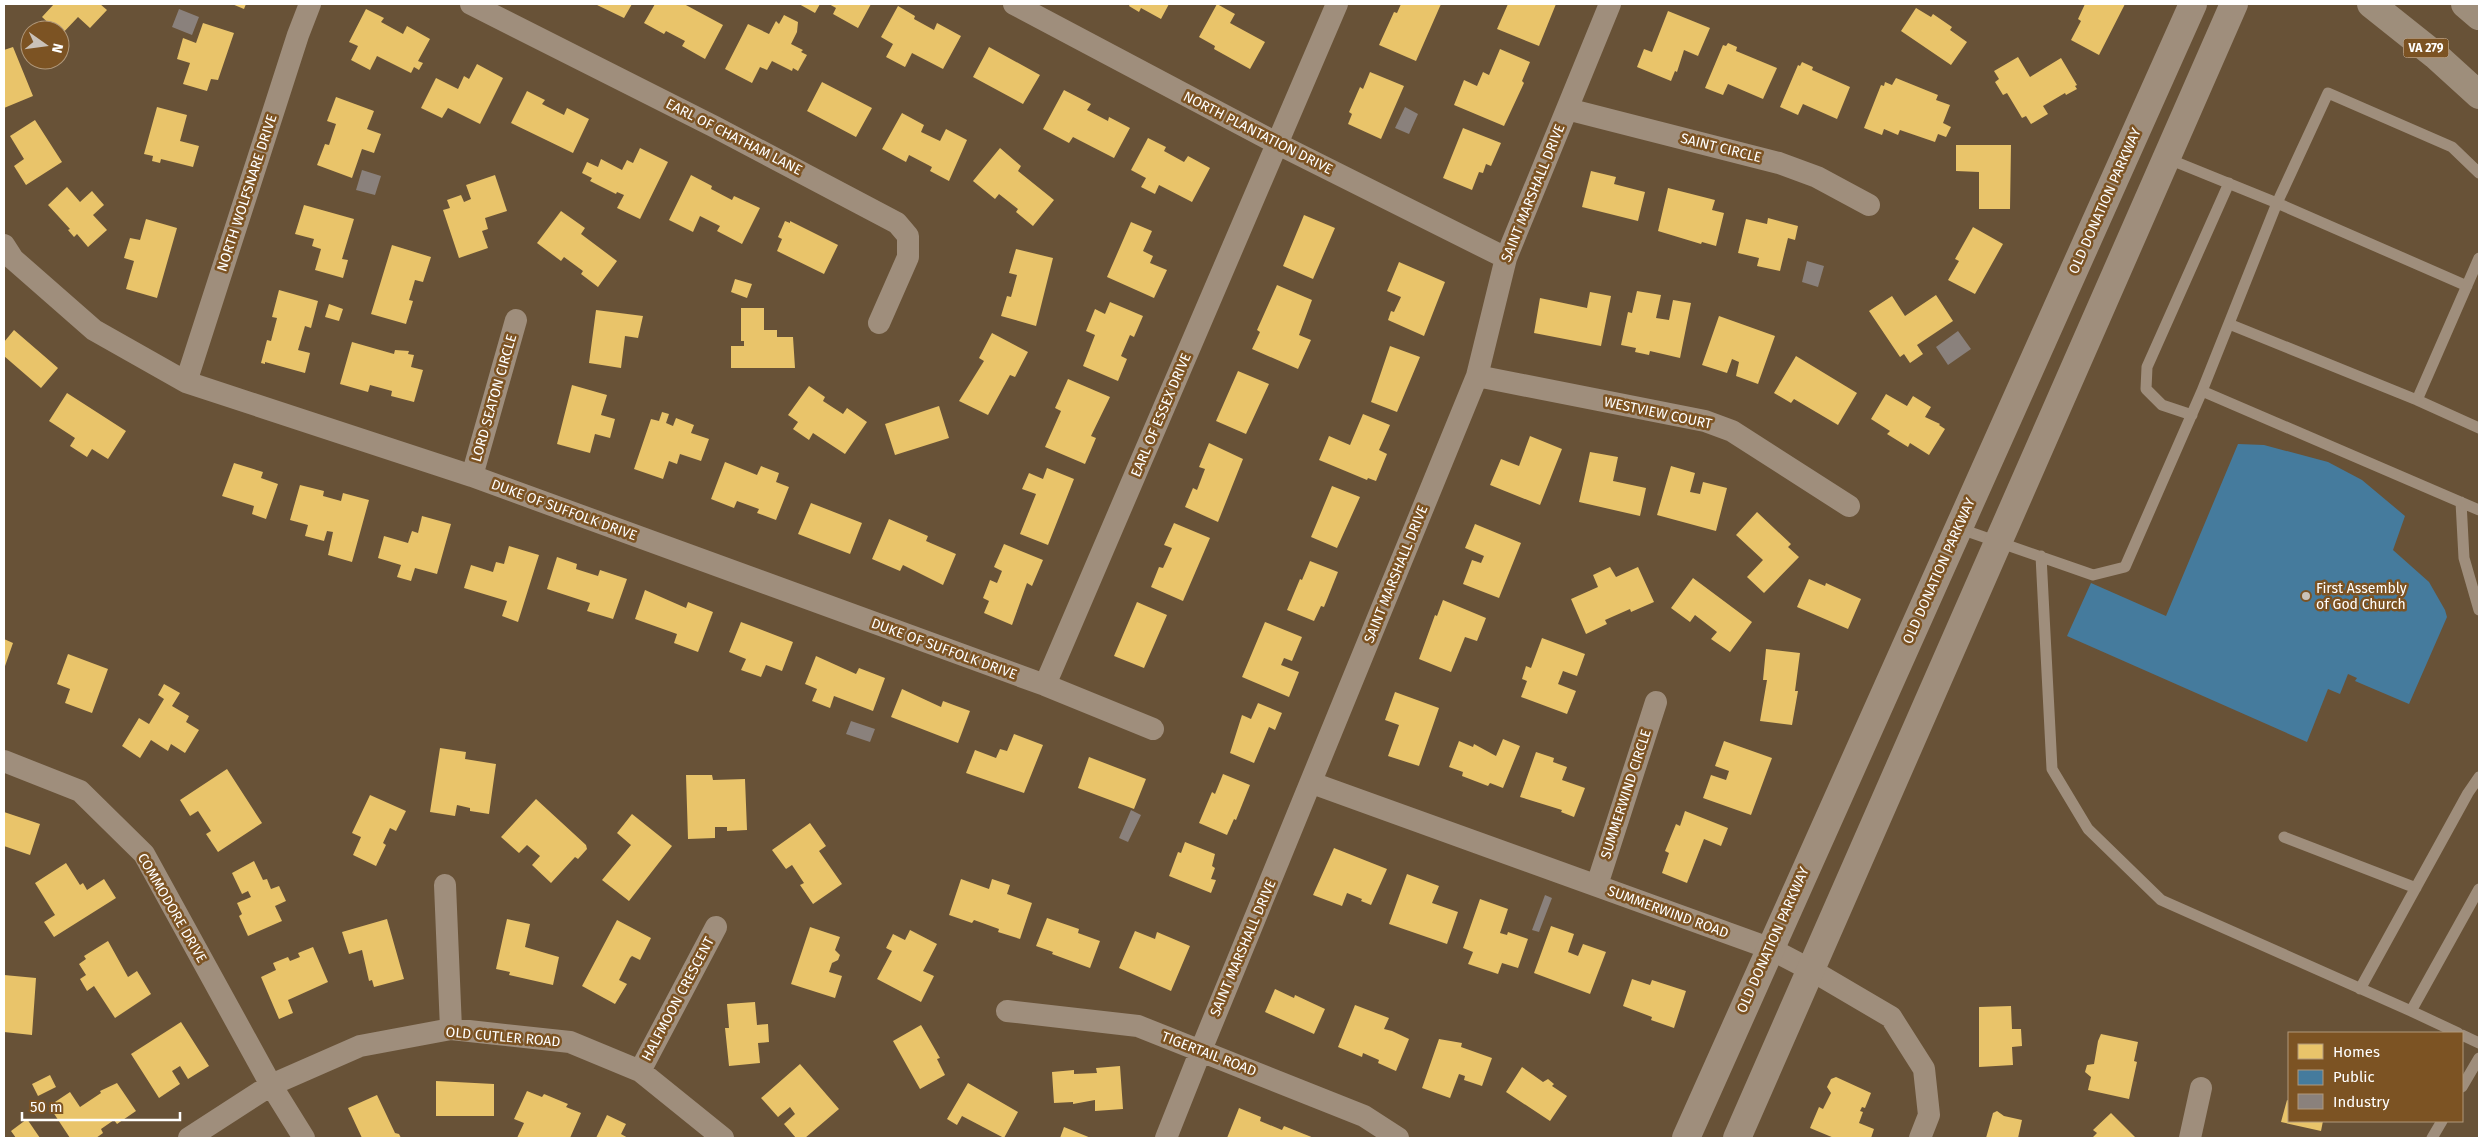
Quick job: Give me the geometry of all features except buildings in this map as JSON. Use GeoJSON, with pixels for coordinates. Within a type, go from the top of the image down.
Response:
{"type":"FeatureCollection","features":[{"type":"Feature","properties":{"kind":"main road","name":"VA 279"},"geometry":{"type":"LineString","coordinates":[[2371,4],[2435,55],[2479,95]]}},
{"type":"Feature","properties":{"kind":"main road"},"geometry":{"type":"LineString","coordinates":[[2465,4],[2479,16]]}},
{"type":"Feature","properties":{"kind":"street","name":"NORTH WOLFSNARE DRIVE"},"geometry":{"type":"LineString","coordinates":[[186,382],[298,34],[310,4]]}},
{"type":"Feature","properties":{"kind":"street","name":"EARL OF CHATHAM LANE"},"geometry":{"type":"LineString","coordinates":[[471,4],[715,127],[897,223],[908,236],[908,257],[879,323]]}},
{"type":"Feature","properties":{"kind":"street","name":"NORTH PLANTATION DRIVE"},"geometry":{"type":"LineString","coordinates":[[1014,4],[1278,144],[1506,258]]}},
{"type":"Feature","properties":{"kind":"street","name":"EARL OF ESSEX DRIVE"},"geometry":{"type":"LineString","coordinates":[[1045,685],[1337,4]]}},
{"type":"Feature","properties":{"kind":"street","name":"SAINT MARSHALL DRIVE"},"geometry":{"type":"LineString","coordinates":[[1166,1138],[1200,1050],[1312,783],[1476,376],[1506,258],[1610,4]]}},
{"type":"Feature","properties":{"kind":"street","name":"OLD DONATION PARKWAY"},"geometry":{"type":"LineString","coordinates":[[1686,1138],[1769,948],[2193,4]]}},
{"type":"Feature","properties":{"kind":"street"},"geometry":{"type":"LineString","coordinates":[[1737,1138],[2234,4]]}},
{"type":"Feature","properties":{"kind":"street","name":"SAINT CIRCLE"},"geometry":{"type":"LineString","coordinates":[[1567,109],[1779,163],[1817,177],[1869,205]]}},
{"type":"Feature","properties":{"kind":"street","name":"DUKE OF SUFFOLK DRIVE"},"geometry":{"type":"LineString","coordinates":[[4,246],[13,259],[94,330],[186,382],[472,476],[1045,685],[1153,729]]}},
{"type":"Feature","properties":{"kind":"street","name":"LORD SEATON CIRCLE"},"geometry":{"type":"LineString","coordinates":[[472,476],[516,320]]}},
{"type":"Feature","properties":{"kind":"street","name":"WESTVIEW COURT"},"geometry":{"type":"LineString","coordinates":[[1476,376],[1705,421],[1732,431],[1849,506]]}},
{"type":"Feature","properties":{"kind":"street","name":"SUMMERWIND CIRCLE"},"geometry":{"type":"LineString","coordinates":[[1597,885],[1656,702]]}},
{"type":"Feature","properties":{"kind":"street","name":"COMMODORE DRIVE"},"geometry":{"type":"LineString","coordinates":[[4,761],[80,791],[144,854],[271,1086],[304,1138]]}},
{"type":"Feature","properties":{"kind":"street","name":"SUMMERWIND ROAD"},"geometry":{"type":"LineString","coordinates":[[1312,783],[1769,948],[1810,970],[1890,1017],[1924,1069],[1929,1115],[1920,1138]]}},
{"type":"Feature","properties":{"kind":"street"},"geometry":{"type":"LineString","coordinates":[[445,885],[451,1029]]}},
{"type":"Feature","properties":{"kind":"street","name":"HALFMOON CRESCENT"},"geometry":{"type":"LineString","coordinates":[[640,1071],[716,927]]}},
{"type":"Feature","properties":{"kind":"street","name":"TIGERTAIL ROAD"},"geometry":{"type":"LineString","coordinates":[[1007,1011],[1138,1026],[1364,1116],[1398,1138]]}},
{"type":"Feature","properties":{"kind":"street","name":"OLD CUTLER ROAD"},"geometry":{"type":"LineString","coordinates":[[189,1138],[271,1086],[360,1046],[451,1029],[570,1042],[640,1071],[723,1138]]}},
{"type":"Feature","properties":{"kind":"street"},"geometry":{"type":"LineString","coordinates":[[2190,1138],[2202,1088]]}},
{"type":"Feature","properties":{"kind":"lane"},"geometry":{"type":"LineString","coordinates":[[1958,528],[1998,540],[2093,575],[2125,567],[2192,415],[2277,203],[2328,93],[2452,147],[2479,173]]}},
{"type":"Feature","properties":{"kind":"lane"},"geometry":{"type":"LineString","coordinates":[[2166,158],[2277,203],[2467,286]]}},
{"type":"Feature","properties":{"kind":"lane"},"geometry":{"type":"LineString","coordinates":[[2192,415],[2162,405],[2146,389],[2147,366],[2229,183]]}},
{"type":"Feature","properties":{"kind":"lane"},"geometry":{"type":"LineString","coordinates":[[2417,400],[2479,258]]}},
{"type":"Feature","properties":{"kind":"lane"},"geometry":{"type":"LineString","coordinates":[[2229,324],[2417,400],[2479,428]]}},
{"type":"Feature","properties":{"kind":"lane"},"geometry":{"type":"LineString","coordinates":[[2202,391],[2479,510]]}},
{"type":"Feature","properties":{"kind":"lane"},"geometry":{"type":"LineString","coordinates":[[2461,502],[2464,558],[2479,610]]}},
{"type":"Feature","properties":{"kind":"lane"},"geometry":{"type":"LineString","coordinates":[[2042,556],[2052,769],[2088,829],[2161,900],[2456,1032]]}},
{"type":"Feature","properties":{"kind":"lane"},"geometry":{"type":"LineString","coordinates":[[2360,988],[2468,793],[2479,777]]}},
{"type":"Feature","properties":{"kind":"lane"},"geometry":{"type":"LineString","coordinates":[[2284,837],[2416,888]]}},
{"type":"Feature","properties":{"kind":"lane"},"geometry":{"type":"LineString","coordinates":[[2411,1011],[2479,889]]}},
{"type":"Feature","properties":{"kind":"lane"},"geometry":{"type":"LineString","coordinates":[[2463,1035],[2479,1043]]}},
{"type":"Feature","properties":{"kind":"lane"},"geometry":{"type":"LineString","coordinates":[[2463,1085],[2479,1058]]}},
{"type":"Feature","properties":{"kind":"lane"},"geometry":{"type":"LineString","coordinates":[[2432,1138],[2441,1122]]}},
{"type":"Feature","properties":{"kind":"place","name":"First Assembly of God Church"},"geometry":{"type":"Point","coordinates":[2306,596]}}]}
